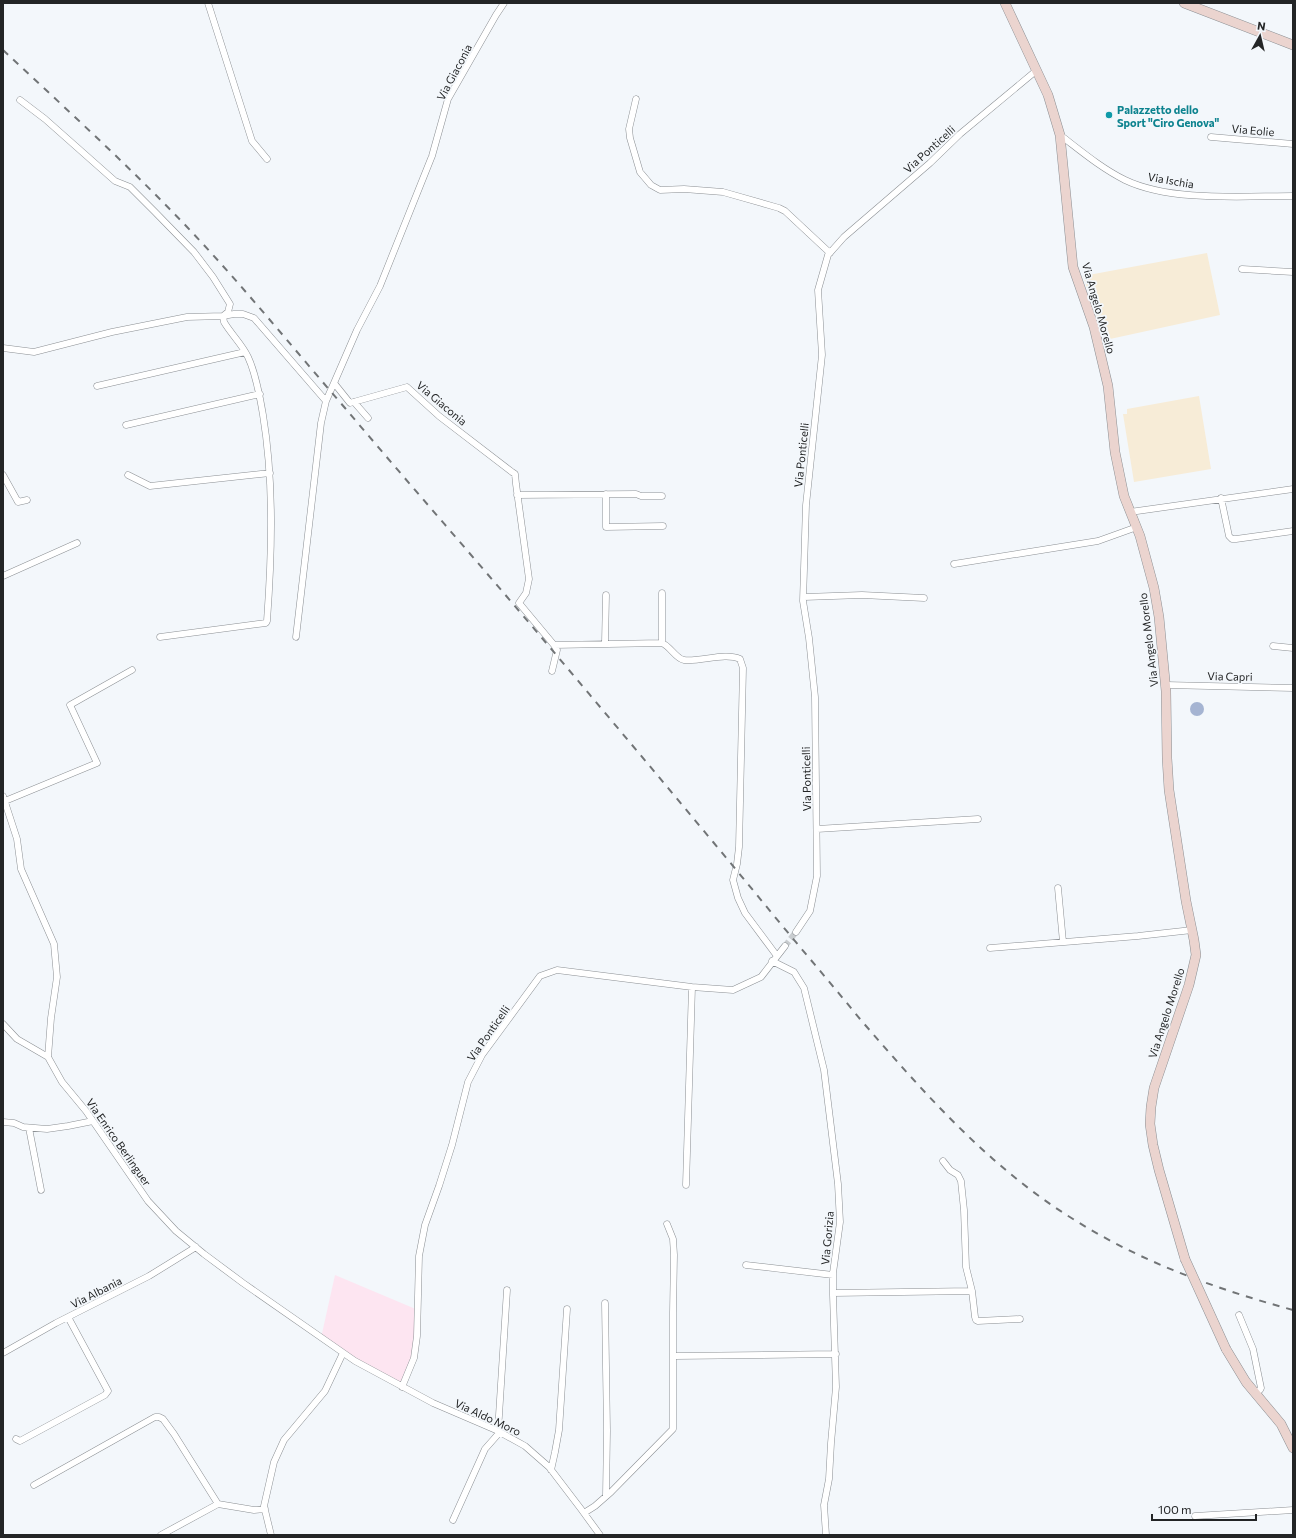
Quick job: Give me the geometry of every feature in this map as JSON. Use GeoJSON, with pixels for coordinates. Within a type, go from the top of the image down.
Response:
{"type":"FeatureCollection","features":[{"type":"Feature","properties":{"kind":"street"},"geometry":{"type":"LineString","coordinates":[[208,3],[252,142],[267,159]]}},
{"type":"Feature","properties":{"kind":"street","name":"Via Giaconia"},"geometry":{"type":"LineString","coordinates":[[296,637],[321,424],[326,401],[357,330],[380,286],[432,156],[448,99],[504,3]]}},
{"type":"Feature","properties":{"kind":"street","name":"Via Angelo Morello"},"geometry":{"type":"LineString","coordinates":[[1005,3],[1048,95],[1060,135],[1073,267],[1094,327],[1108,386],[1115,452],[1124,496],[1137,527],[1146,556],[1157,602],[1166,685],[1169,790],[1186,901],[1196,948],[1194,968],[1185,999],[1157,1079],[1150,1116],[1151,1135],[1154,1151],[1185,1259],[1226,1349],[1246,1382],[1255,1393]]}},
{"type":"Feature","properties":{"kind":"street"},"geometry":{"type":"LineString","coordinates":[[1184,3],[1293,45]]}},
{"type":"Feature","properties":{"kind":"street","name":"Via Ponticelli"},"geometry":{"type":"LineString","coordinates":[[796,932],[810,911],[817,876],[815,697],[804,597],[806,505],[822,355],[818,290],[830,253],[844,237],[960,134],[1037,70]]}},
{"type":"Feature","properties":{"kind":"street"},"geometry":{"type":"LineString","coordinates":[[636,99],[629,129],[630,138],[640,172],[651,186],[660,190],[684,189],[723,192],[778,208],[785,211],[830,253]]}},
{"type":"Feature","properties":{"kind":"street"},"geometry":{"type":"LineString","coordinates":[[20,100],[45,119],[115,181],[130,187],[194,252],[213,277],[230,304],[228,312],[222,316]]}},
{"type":"Feature","properties":{"kind":"street","name":"Via Ischia"},"geometry":{"type":"LineString","coordinates":[[1060,135],[1100,166],[1126,180],[1150,188],[1181,194],[1293,196]]}},
{"type":"Feature","properties":{"kind":"street","name":"Via Eolie"},"geometry":{"type":"LineString","coordinates":[[1211,137],[1293,144]]}},
{"type":"Feature","properties":{"kind":"street"},"geometry":{"type":"LineString","coordinates":[[1242,269],[1293,272]]}},
{"type":"Feature","properties":{"kind":"street"},"geometry":{"type":"LineString","coordinates":[[3,348],[34,352],[112,332],[187,317],[243,314],[254,318],[326,401]]}},
{"type":"Feature","properties":{"kind":"street"},"geometry":{"type":"LineString","coordinates":[[160,638],[266,623],[269,594],[270,473],[268,443],[260,394],[248,357],[228,330],[222,316]]}},
{"type":"Feature","properties":{"kind":"street"},"geometry":{"type":"LineString","coordinates":[[97,386],[245,352]]}},
{"type":"Feature","properties":{"kind":"street"},"geometry":{"type":"LineString","coordinates":[[334,383],[350,403],[354,402],[368,418]]}},
{"type":"Feature","properties":{"kind":"street","name":"Via Giaconia"},"geometry":{"type":"LineString","coordinates":[[354,402],[407,387],[444,420],[515,474],[529,579],[526,593],[519,603],[554,645]]}},
{"type":"Feature","properties":{"kind":"street"},"geometry":{"type":"LineString","coordinates":[[126,425],[260,394]]}},
{"type":"Feature","properties":{"kind":"street"},"geometry":{"type":"LineString","coordinates":[[128,475],[150,486],[270,473]]}},
{"type":"Feature","properties":{"kind":"street"},"geometry":{"type":"LineString","coordinates":[[3,475],[18,502],[27,500]]}},
{"type":"Feature","properties":{"kind":"street"},"geometry":{"type":"LineString","coordinates":[[1130,512],[1293,489]]}},
{"type":"Feature","properties":{"kind":"street"},"geometry":{"type":"LineString","coordinates":[[606,494],[606,527],[663,526]]}},
{"type":"Feature","properties":{"kind":"street"},"geometry":{"type":"LineString","coordinates":[[517,495],[636,494],[640,496],[662,496]]}},
{"type":"Feature","properties":{"kind":"street"},"geometry":{"type":"LineString","coordinates":[[1221,498],[1228,536],[1232,539],[1236,540],[1293,531]]}},
{"type":"Feature","properties":{"kind":"street"},"geometry":{"type":"LineString","coordinates":[[954,564],[1098,541],[1137,527]]}},
{"type":"Feature","properties":{"kind":"street"},"geometry":{"type":"LineString","coordinates":[[3,576],[77,543]]}},
{"type":"Feature","properties":{"kind":"street"},"geometry":{"type":"LineString","coordinates":[[662,593],[662,643]]}},
{"type":"Feature","properties":{"kind":"street"},"geometry":{"type":"LineString","coordinates":[[605,643],[606,595]]}},
{"type":"Feature","properties":{"kind":"street"},"geometry":{"type":"LineString","coordinates":[[804,597],[862,595],[924,598]]}},
{"type":"Feature","properties":{"kind":"street"},"geometry":{"type":"LineString","coordinates":[[552,671],[557,650],[554,645],[662,643],[668,645],[676,655],[684,660],[733,657],[738,658],[742,662],[743,679],[739,847],[733,880],[738,898],[745,913],[777,956]]}},
{"type":"Feature","properties":{"kind":"street"},"geometry":{"type":"LineString","coordinates":[[1274,646],[1293,648]]}},
{"type":"Feature","properties":{"kind":"street"},"geometry":{"type":"LineString","coordinates":[[3,1024],[17,1039],[48,1057],[51,1018],[57,977],[54,944],[21,869],[17,839],[4,799],[97,763],[70,705],[132,670]]}},
{"type":"Feature","properties":{"kind":"street","name":"Via Capri"},"geometry":{"type":"LineString","coordinates":[[1166,685],[1293,688]]}},
{"type":"Feature","properties":{"kind":"street"},"geometry":{"type":"LineString","coordinates":[[817,830],[978,819]]}},
{"type":"Feature","properties":{"kind":"street"},"geometry":{"type":"LineString","coordinates":[[1058,888],[1063,942]]}},
{"type":"Feature","properties":{"kind":"street"},"geometry":{"type":"LineString","coordinates":[[990,948],[1192,930]]}},
{"type":"Feature","properties":{"kind":"street","name":"Via Ponticelli"},"geometry":{"type":"LineString","coordinates":[[402,1387],[414,1358],[417,1336],[419,1256],[424,1225],[439,1186],[452,1145],[468,1082],[482,1055],[540,976],[557,970],[692,987],[734,990],[761,977],[785,946]]}},
{"type":"Feature","properties":{"kind":"street","name":"Via Gorizia"},"geometry":{"type":"LineString","coordinates":[[772,961],[794,972],[804,988],[824,1070],[838,1184],[840,1222],[833,1275],[836,1387],[829,1479],[824,1505],[826,1535]]}},
{"type":"Feature","properties":{"kind":"street"},"geometry":{"type":"LineString","coordinates":[[686,1185],[692,987]]}},
{"type":"Feature","properties":{"kind":"street","name":"Via Enrico Berlinguer"},"geometry":{"type":"LineString","coordinates":[[48,1057],[62,1082],[93,1120],[148,1200],[176,1231],[243,1283],[355,1362],[402,1387]]}},
{"type":"Feature","properties":{"kind":"street"},"geometry":{"type":"LineString","coordinates":[[3,1122],[14,1123],[29,1128],[47,1129],[93,1120]]}},
{"type":"Feature","properties":{"kind":"street"},"geometry":{"type":"LineString","coordinates":[[29,1128],[41,1190]]}},
{"type":"Feature","properties":{"kind":"street"},"geometry":{"type":"LineString","coordinates":[[943,1161],[950,1170],[958,1175],[961,1181],[964,1210],[966,1267],[972,1291],[975,1317],[978,1321],[1020,1318]]}},
{"type":"Feature","properties":{"kind":"street"},"geometry":{"type":"LineString","coordinates":[[584,1513],[606,1496],[673,1429],[674,1255],[673,1239],[668,1224]]}},
{"type":"Feature","properties":{"kind":"street","name":"Via Albania"},"geometry":{"type":"LineString","coordinates":[[3,1353],[68,1317],[149,1276],[196,1247]]}},
{"type":"Feature","properties":{"kind":"street"},"geometry":{"type":"LineString","coordinates":[[746,1265],[833,1275]]}},
{"type":"Feature","properties":{"kind":"street"},"geometry":{"type":"LineString","coordinates":[[453,1520],[485,1449],[499,1431],[507,1290]]}},
{"type":"Feature","properties":{"kind":"street"},"geometry":{"type":"LineString","coordinates":[[833,1293],[972,1291]]}},
{"type":"Feature","properties":{"kind":"street"},"geometry":{"type":"LineString","coordinates":[[604,1303],[607,1431],[606,1496]]}},
{"type":"Feature","properties":{"kind":"street"},"geometry":{"type":"LineString","coordinates":[[550,1470],[556,1452],[559,1430],[567,1308]]}},
{"type":"Feature","properties":{"kind":"street"},"geometry":{"type":"LineString","coordinates":[[1238,1315],[1253,1349],[1261,1388],[1255,1393],[1281,1424],[1293,1448]]}},
{"type":"Feature","properties":{"kind":"street"},"geometry":{"type":"LineString","coordinates":[[16,1440],[20,1441],[105,1395],[108,1391],[68,1317]]}},
{"type":"Feature","properties":{"kind":"street"},"geometry":{"type":"LineString","coordinates":[[271,1535],[264,1506],[274,1462],[284,1440],[325,1391],[343,1353]]}},
{"type":"Feature","properties":{"kind":"street"},"geometry":{"type":"LineString","coordinates":[[675,1356],[836,1354]]}},
{"type":"Feature","properties":{"kind":"street","name":"Via Aldo Moro"},"geometry":{"type":"LineString","coordinates":[[402,1387],[433,1403],[499,1431],[525,1446],[550,1470],[600,1535]]}},
{"type":"Feature","properties":{"kind":"street"},"geometry":{"type":"LineString","coordinates":[[34,1484],[154,1417],[159,1417],[163,1419],[174,1434],[218,1504]]}},
{"type":"Feature","properties":{"kind":"street"},"geometry":{"type":"LineString","coordinates":[[161,1535],[218,1504],[254,1510],[265,1509]]}},
{"type":"Feature","properties":{"kind":"street"},"geometry":{"type":"LineString","coordinates":[[1195,1516],[1293,1510]]}},
{"type":"Feature","properties":{"kind":"shaded area"},"geometry":{"type":"Polygon","coordinates":[[[1207,253],[1220,315],[1110,339],[1104,337],[1083,276],[1207,253]]]}},
{"type":"Feature","properties":{"kind":"shaded area"},"geometry":{"type":"Polygon","coordinates":[[[1199,396],[1211,469],[1134,482],[1123,414],[1127,414],[1127,409],[1199,396]]]}},
{"type":"Feature","properties":{"kind":"shaded area"},"geometry":{"type":"Polygon","coordinates":[[[335,1275],[418,1310],[414,1358],[402,1387],[321,1338],[335,1275]]]}},
{"type":"Feature","properties":{"kind":"water"},"geometry":{"type":"Polygon","coordinates":[[[1197,702],[1202,704],[1204,709],[1202,714],[1197,716],[1192,714],[1190,709],[1192,704],[1197,702]]]}},
{"type":"Feature","properties":{"kind":"tunnel"},"geometry":{"type":"LineString","coordinates":[[785,946],[796,932]]}},
{"type":"Feature","properties":{"kind":"railway"},"geometry":{"type":"LineString","coordinates":[[3,50],[143,182],[188,228],[268,317],[542,638],[860,1019],[908,1074],[959,1127],[1013,1176],[1042,1199],[1099,1234],[1125,1248],[1180,1273],[1236,1293],[1293,1310]]}},
{"type":"Feature","properties":{"kind":"place","name":"Palazzetto dello Sport \"Ciro Genova\""},"geometry":{"type":"Point","coordinates":[1109,115]}}]}
